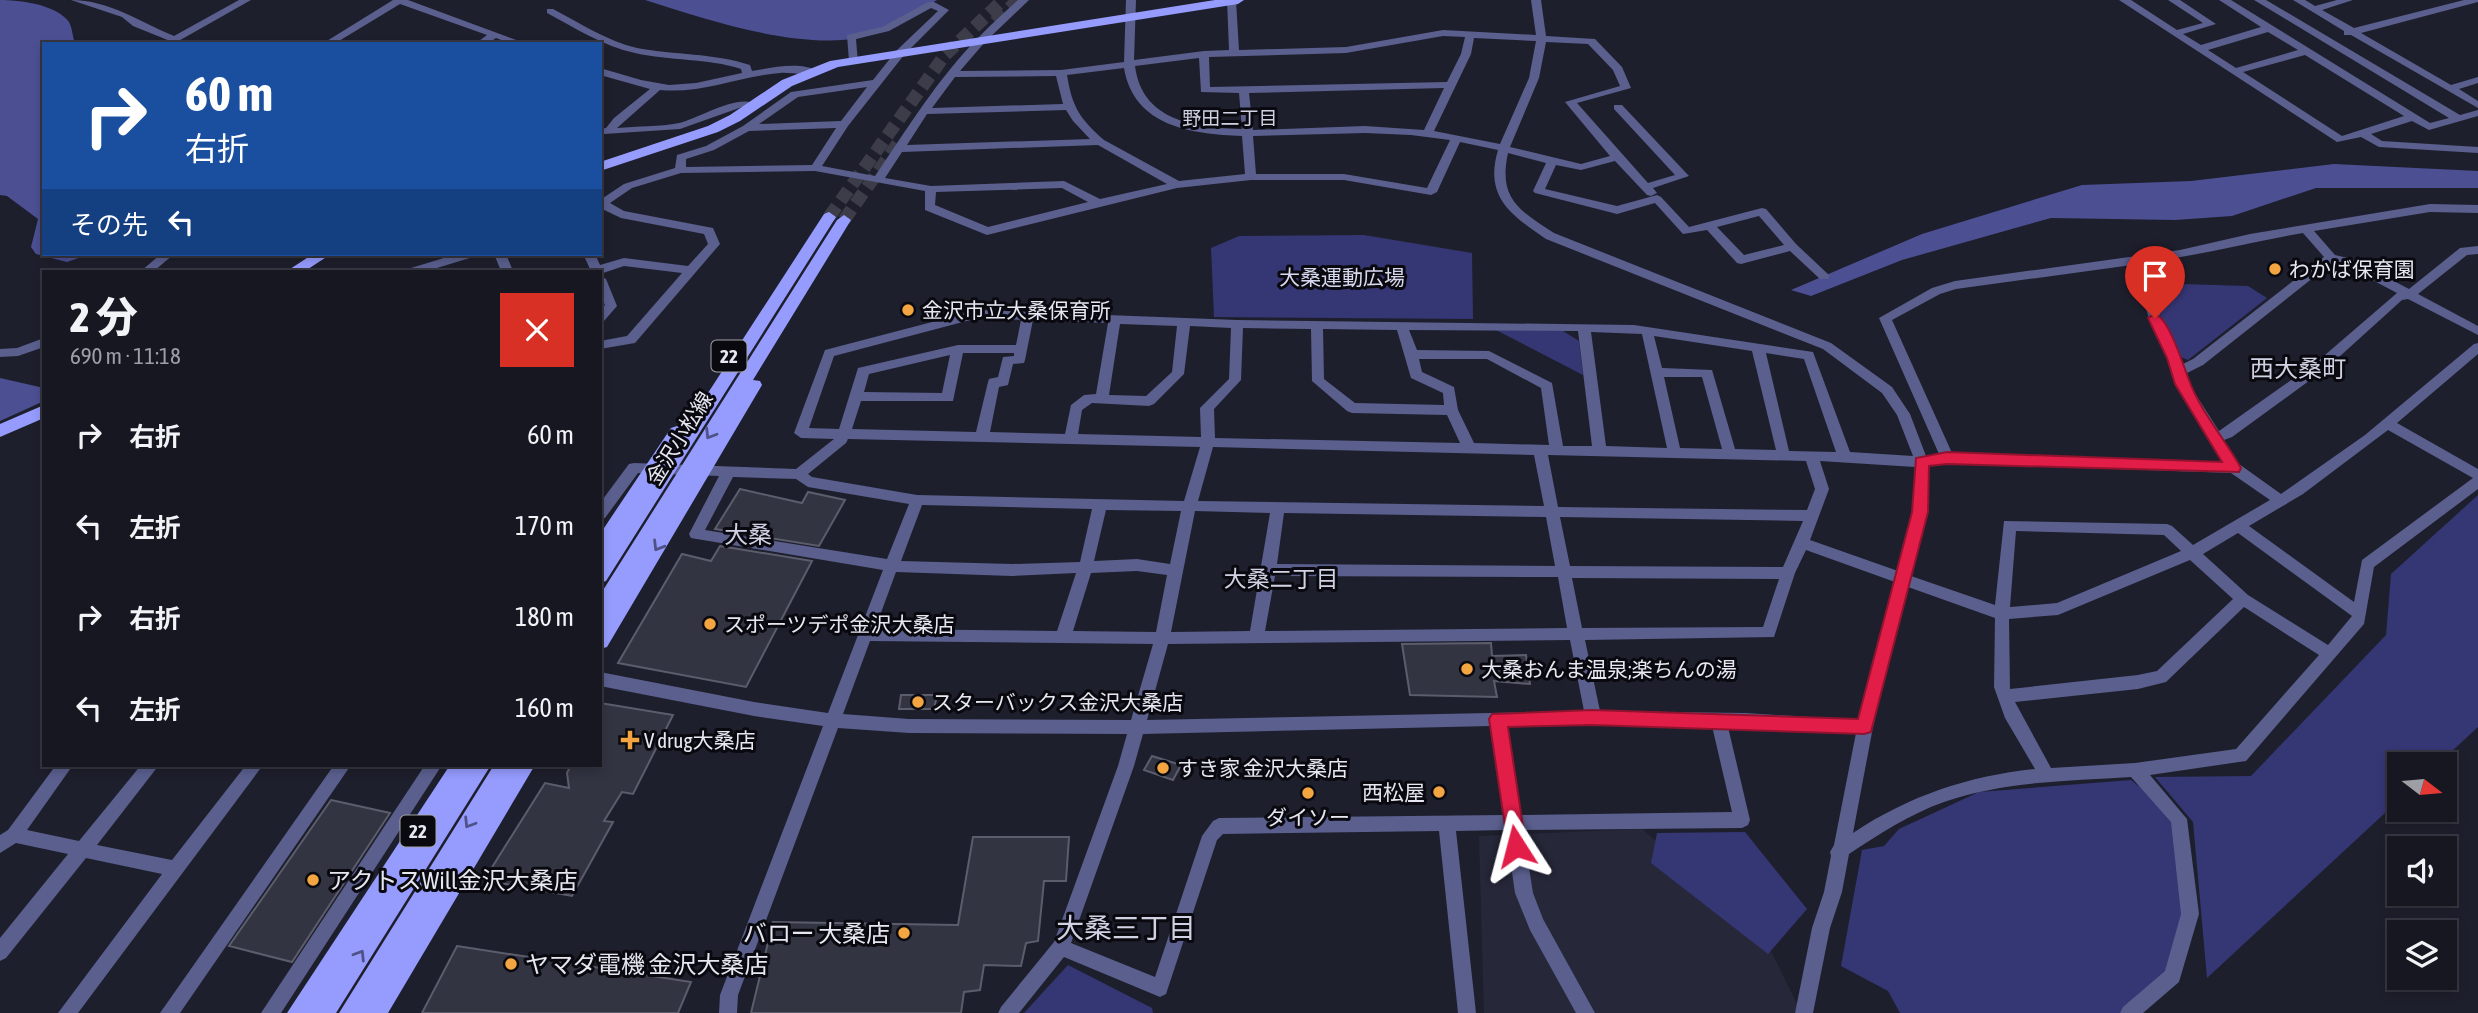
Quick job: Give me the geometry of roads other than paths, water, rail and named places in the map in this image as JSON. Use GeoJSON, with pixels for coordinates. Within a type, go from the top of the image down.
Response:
{"type":"FeatureCollection","features":[{"type":"Feature","properties":{"kind":"main road"},"geometry":{"type":"LineString","coordinates":[[602,166],[713,129],[787,83],[812,71],[900,53],[1234,1]]}},
{"type":"Feature","properties":{"kind":"main road","name":"金沢小松線"},"geometry":{"type":"LineString","coordinates":[[602,573],[663,466],[836,218]]}},
{"type":"Feature","properties":{"kind":"main road"},"geometry":{"type":"LineString","coordinates":[[297,270],[321,256]]}},
{"type":"Feature","properties":{"kind":"main road","name":"22"},"geometry":{"type":"LineString","coordinates":[[602,638],[693,488],[699,466],[789,321],[812,256]]}},
{"type":"Feature","properties":{"kind":"main road"},"geometry":{"type":"LineString","coordinates":[[0,431],[42,412]]}},
{"type":"Feature","properties":{"kind":"main road","name":"22"},"geometry":{"type":"LineString","coordinates":[[602,546],[641,488],[663,466]]}},
{"type":"Feature","properties":{"kind":"main road","name":"金沢小松線"},"geometry":{"type":"LineString","coordinates":[[602,608],[699,466]]}},
{"type":"Feature","properties":{"kind":"main road","name":"22"},"geometry":{"type":"LineString","coordinates":[[300,1013],[460,767]]}},
{"type":"Feature","properties":{"kind":"main road","name":"22"},"geometry":{"type":"LineString","coordinates":[[323,1013],[480,767]]}},
{"type":"Feature","properties":{"kind":"main road","name":"22"},"geometry":{"type":"LineString","coordinates":[[350,1013],[504,767]]}},
{"type":"Feature","properties":{"kind":"main road"},"geometry":{"type":"LineString","coordinates":[[374,1013],[524,767]]}},
{"type":"Feature","properties":{"kind":"street"},"geometry":{"type":"LineString","coordinates":[[76,0],[90,2],[125,15],[136,24],[175,40],[246,0]]}},
{"type":"Feature","properties":{"kind":"street"},"geometry":{"type":"LineString","coordinates":[[330,42],[400,0],[517,42]]}},
{"type":"Feature","properties":{"kind":"street"},"geometry":{"type":"LineString","coordinates":[[878,180],[952,74],[981,40],[1024,0]]}},
{"type":"Feature","properties":{"kind":"street"},"geometry":{"type":"LineString","coordinates":[[1131,0],[1129,72],[1136,92],[1146,106],[1165,119],[1215,131],[1388,130],[1428,133],[1581,167],[1617,157]]}},
{"type":"Feature","properties":{"kind":"street"},"geometry":{"type":"LineString","coordinates":[[1536,0],[1542,25],[1542,40],[1530,90],[1502,148],[1498,174],[1504,198],[1520,219],[1550,236],[1827,346],[1886,390],[1903,414],[1922,462],[1920,512],[1864,727],[1838,852],[1833,892],[1821,928],[1804,1013]]}},
{"type":"Feature","properties":{"kind":"street"},"geometry":{"type":"LineString","coordinates":[[2124,0],[2342,140],[2413,117]]}},
{"type":"Feature","properties":{"kind":"street"},"geometry":{"type":"LineString","coordinates":[[2174,0],[2211,24],[2175,33]]}},
{"type":"Feature","properties":{"kind":"street"},"geometry":{"type":"LineString","coordinates":[[2224,0],[2429,127],[2478,113]]}},
{"type":"Feature","properties":{"kind":"street"},"geometry":{"type":"LineString","coordinates":[[2259,0],[2478,125]]}},
{"type":"Feature","properties":{"kind":"street"},"geometry":{"type":"LineString","coordinates":[[2298,0],[2478,105]]}},
{"type":"Feature","properties":{"kind":"street"},"geometry":{"type":"LineString","coordinates":[[2314,9],[2348,0]]}},
{"type":"Feature","properties":{"kind":"street"},"geometry":{"type":"LineString","coordinates":[[2235,71],[2304,49],[2324,39],[2475,0]]}},
{"type":"Feature","properties":{"kind":"street"},"geometry":{"type":"LineString","coordinates":[[1234,1],[1234,53]]}},
{"type":"Feature","properties":{"kind":"street"},"geometry":{"type":"LineString","coordinates":[[815,169],[844,124],[900,53],[944,10],[931,4],[886,29],[851,37],[854,61]]}},
{"type":"Feature","properties":{"kind":"street"},"geometry":{"type":"LineString","coordinates":[[550,11],[593,34],[633,50],[729,60],[746,67],[748,76]]}},
{"type":"Feature","properties":{"kind":"street"},"geometry":{"type":"LineString","coordinates":[[2200,49],[2270,28]]}},
{"type":"Feature","properties":{"kind":"street"},"geometry":{"type":"LineString","coordinates":[[952,74],[1061,73],[1204,54],[1346,50],[1443,33],[1591,41],[1618,69],[1626,88],[1570,102],[1617,157],[1687,231],[1762,212],[1792,247],[1824,276]]}},
{"type":"Feature","properties":{"kind":"street"},"geometry":{"type":"LineString","coordinates":[[483,42],[495,34]]}},
{"type":"Feature","properties":{"kind":"street"},"geometry":{"type":"LineString","coordinates":[[1428,133],[1466,54],[1471,35]]}},
{"type":"Feature","properties":{"kind":"street"},"geometry":{"type":"LineString","coordinates":[[1204,54],[1205,90],[1451,85]]}},
{"type":"Feature","properties":{"kind":"street"},"geometry":{"type":"LineString","coordinates":[[602,72],[658,87],[702,85],[793,67],[812,71]]}},
{"type":"Feature","properties":{"kind":"street"},"geometry":{"type":"LineString","coordinates":[[1061,73],[1066,107],[1075,121],[1100,142],[1177,185]]}},
{"type":"Feature","properties":{"kind":"street"},"geometry":{"type":"LineString","coordinates":[[2452,88],[2478,80]]}},
{"type":"Feature","properties":{"kind":"street"},"geometry":{"type":"LineString","coordinates":[[680,170],[681,157],[710,148],[747,128],[795,94],[876,83]]}},
{"type":"Feature","properties":{"kind":"street"},"geometry":{"type":"LineString","coordinates":[[604,131],[658,87]]}},
{"type":"Feature","properties":{"kind":"street"},"geometry":{"type":"LineString","coordinates":[[1244,90],[1251,177]]}},
{"type":"Feature","properties":{"kind":"street"},"geometry":{"type":"LineString","coordinates":[[604,131],[680,126],[741,104],[753,106]]}},
{"type":"Feature","properties":{"kind":"street"},"geometry":{"type":"LineString","coordinates":[[924,111],[1066,107]]}},
{"type":"Feature","properties":{"kind":"street"},"geometry":{"type":"LineString","coordinates":[[1618,107],[1683,176],[1645,187]]}},
{"type":"Feature","properties":{"kind":"street"},"geometry":{"type":"LineString","coordinates":[[747,128],[844,124]]}},
{"type":"Feature","properties":{"kind":"street"},"geometry":{"type":"LineString","coordinates":[[2362,133],[2379,144],[2478,150]]}},
{"type":"Feature","properties":{"kind":"street"},"geometry":{"type":"LineString","coordinates":[[931,189],[929,207],[987,231],[1177,185],[1251,177],[1344,177],[1431,192],[1456,139]]}},
{"type":"Feature","properties":{"kind":"street"},"geometry":{"type":"LineString","coordinates":[[899,149],[1100,142]]}},
{"type":"Feature","properties":{"kind":"street"},"geometry":{"type":"LineString","coordinates":[[1552,161],[1539,191],[1617,210],[1657,199]]}},
{"type":"Feature","properties":{"kind":"street"},"geometry":{"type":"LineString","coordinates":[[602,345],[631,340],[714,244],[709,230],[621,214],[602,204],[628,186],[680,170],[815,169],[931,189],[1064,184],[1098,203]]}},
{"type":"Feature","properties":{"kind":"street"},"geometry":{"type":"LineString","coordinates":[[1947,458],[1885,318],[1936,291],[1955,285],[2136,260],[2430,208],[2478,209]]}},
{"type":"Feature","properties":{"kind":"street"},"geometry":{"type":"LineString","coordinates":[[1709,225],[1741,260],[1792,247]]}},
{"type":"Feature","properties":{"kind":"street"},"geometry":{"type":"LineString","coordinates":[[2307,230],[2331,258],[2348,262],[2478,331]]}},
{"type":"Feature","properties":{"kind":"street"},"geometry":{"type":"LineString","coordinates":[[2215,437],[2238,426],[2323,364],[2398,297],[2409,295],[2464,251],[2478,250]]}},
{"type":"Feature","properties":{"kind":"street"},"geometry":{"type":"LineString","coordinates":[[148,270],[166,256]]}},
{"type":"Feature","properties":{"kind":"street"},"geometry":{"type":"LineString","coordinates":[[419,270],[463,256]]}},
{"type":"Feature","properties":{"kind":"street"},"geometry":{"type":"LineString","coordinates":[[2180,371],[2198,362],[2331,258]]}},
{"type":"Feature","properties":{"kind":"street"},"geometry":{"type":"LineString","coordinates":[[2136,260],[2155,318],[2180,371],[2182,384],[2234,468],[2281,501]]}},
{"type":"Feature","properties":{"kind":"street"},"geometry":{"type":"LineString","coordinates":[[602,271],[624,262],[689,270]]}},
{"type":"Feature","properties":{"kind":"street"},"geometry":{"type":"LineString","coordinates":[[602,283],[611,306],[602,316]]}},
{"type":"Feature","properties":{"kind":"street"},"geometry":{"type":"LineString","coordinates":[[1844,457],[1809,355],[1647,331],[1584,327],[1237,324],[963,316],[829,353],[801,433],[1844,457],[1922,462],[1947,458],[2234,468]]}},
{"type":"Feature","properties":{"kind":"street"},"geometry":{"type":"LineString","coordinates":[[982,437],[994,382],[1003,382],[1007,360],[1019,359],[1028,316]]}},
{"type":"Feature","properties":{"kind":"street"},"geometry":{"type":"LineString","coordinates":[[1102,399],[1115,319]]}},
{"type":"Feature","properties":{"kind":"street"},"geometry":{"type":"LineString","coordinates":[[1071,439],[1076,408],[1089,398],[1149,401],[1178,374],[1184,322]]}},
{"type":"Feature","properties":{"kind":"street"},"geometry":{"type":"LineString","coordinates":[[1007,1013],[1061,947],[1126,766],[1162,638],[1189,506],[1208,442],[1207,408],[1235,380],[1237,324]]}},
{"type":"Feature","properties":{"kind":"street"},"geometry":{"type":"LineString","coordinates":[[1317,324],[1318,381],[1352,408],[1451,410]]}},
{"type":"Feature","properties":{"kind":"street"},"geometry":{"type":"LineString","coordinates":[[1401,325],[1412,354],[1416,375],[1449,390],[1451,410],[1470,449]]}},
{"type":"Feature","properties":{"kind":"street"},"geometry":{"type":"LineString","coordinates":[[1584,327],[1600,453]]}},
{"type":"Feature","properties":{"kind":"street"},"geometry":{"type":"LineString","coordinates":[[1647,331],[1675,454]]}},
{"type":"Feature","properties":{"kind":"street"},"geometry":{"type":"LineString","coordinates":[[0,353],[18,352],[42,343]]}},
{"type":"Feature","properties":{"kind":"street"},"geometry":{"type":"LineString","coordinates":[[1802,543],[2002,614],[2058,609],[2192,553],[2281,501],[2388,424],[2478,347]]}},
{"type":"Feature","properties":{"kind":"street"},"geometry":{"type":"LineString","coordinates":[[1758,348],[1784,456]]}},
{"type":"Feature","properties":{"kind":"street"},"geometry":{"type":"LineString","coordinates":[[602,511],[634,468],[799,474],[841,440],[863,371],[958,349],[1021,349]]}},
{"type":"Feature","properties":{"kind":"street"},"geometry":{"type":"LineString","coordinates":[[856,396],[948,398],[958,349]]}},
{"type":"Feature","properties":{"kind":"street"},"geometry":{"type":"LineString","coordinates":[[1412,354],[1489,355],[1547,386],[1557,451]]}},
{"type":"Feature","properties":{"kind":"street"},"geometry":{"type":"LineString","coordinates":[[1656,372],[1707,373],[1730,455]]}},
{"type":"Feature","properties":{"kind":"street"},"geometry":{"type":"LineString","coordinates":[[2388,424],[2478,475]]}},
{"type":"Feature","properties":{"kind":"street"},"geometry":{"type":"LineString","coordinates":[[1540,451],[1592,718]]}},
{"type":"Feature","properties":{"kind":"street"},"geometry":{"type":"LineString","coordinates":[[865,635],[1162,638],[1769,634],[1788,573],[1822,489],[1812,457]]}},
{"type":"Feature","properties":{"kind":"street"},"geometry":{"type":"LineString","coordinates":[[728,473],[696,534],[892,566],[1012,570],[1137,565],[1176,570]]}},
{"type":"Feature","properties":{"kind":"street"},"geometry":{"type":"LineString","coordinates":[[799,474],[807,482],[917,500],[1812,516]]}},
{"type":"Feature","properties":{"kind":"street"},"geometry":{"type":"LineString","coordinates":[[1838,852],[1893,817],[1954,790],[2047,776],[2135,770],[2240,755],[2359,620],[2367,564],[2478,482]]}},
{"type":"Feature","properties":{"kind":"street"},"geometry":{"type":"LineString","coordinates":[[728,1013],[729,995],[917,500]]}},
{"type":"Feature","properties":{"kind":"street"},"geometry":{"type":"LineString","coordinates":[[1063,637],[1086,565],[1100,504]]}},
{"type":"Feature","properties":{"kind":"street"},"geometry":{"type":"LineString","coordinates":[[1256,637],[1278,508]]}},
{"type":"Feature","properties":{"kind":"street"},"geometry":{"type":"LineString","coordinates":[[2047,776],[2011,713],[2002,687],[2002,614],[2009,525],[2167,530],[2243,598],[2329,653]]}},
{"type":"Feature","properties":{"kind":"street"},"geometry":{"type":"LineString","coordinates":[[2239,526],[2360,614]]}},
{"type":"Feature","properties":{"kind":"street"},"geometry":{"type":"LineString","coordinates":[[1269,570],[1788,573]]}},
{"type":"Feature","properties":{"kind":"street"},"geometry":{"type":"LineString","coordinates":[[2005,696],[2138,682],[2161,677],[2243,598]]}},
{"type":"Feature","properties":{"kind":"street"},"geometry":{"type":"LineString","coordinates":[[602,679],[834,720],[908,726],[1592,718],[1864,727]]}},
{"type":"Feature","properties":{"kind":"street"},"geometry":{"type":"LineString","coordinates":[[1498,719],[1524,893],[1532,914],[1586,1013]]}},
{"type":"Feature","properties":{"kind":"street"},"geometry":{"type":"LineString","coordinates":[[1061,947],[1160,988],[1210,836],[1219,827],[1742,820],[1718,721]]}},
{"type":"Feature","properties":{"kind":"street"},"geometry":{"type":"LineString","coordinates":[[7,840],[63,767]]}},
{"type":"Feature","properties":{"kind":"street"},"geometry":{"type":"LineString","coordinates":[[0,952],[149,767]]}},
{"type":"Feature","properties":{"kind":"street"},"geometry":{"type":"LineString","coordinates":[[67,1013],[253,767]]}},
{"type":"Feature","properties":{"kind":"street"},"geometry":{"type":"LineString","coordinates":[[169,1013],[343,767]]}},
{"type":"Feature","properties":{"kind":"street"},"geometry":{"type":"LineString","coordinates":[[270,1013],[433,767]]}},
{"type":"Feature","properties":{"kind":"street"},"geometry":{"type":"LineString","coordinates":[[2129,1013],[2174,976],[2190,915],[2179,819],[2135,770]]}},
{"type":"Feature","properties":{"kind":"street"},"geometry":{"type":"LineString","coordinates":[[1447,824],[1467,1013]]}},
{"type":"Feature","properties":{"kind":"street"},"geometry":{"type":"LineString","coordinates":[[7,840],[82,850],[176,869]]}},
{"type":"Feature","properties":{"kind":"tunnel"},"geometry":{"type":"LineString","coordinates":[[995,22],[1018,0]]}},
{"type":"Feature","properties":{"kind":"tunnel"},"geometry":{"type":"LineString","coordinates":[[829,217],[945,55],[1001,2]]}},
{"type":"Feature","properties":{"kind":"tunnel"},"geometry":{"type":"LineString","coordinates":[[844,220],[901,139]]}},
{"type":"Feature","properties":{"kind":"place","name":"わかば保育園"},"geometry":{"type":"Point","coordinates":[2275,269]}},
{"type":"Feature","properties":{"kind":"place","name":"金沢市立大桑保育所"},"geometry":{"type":"Point","coordinates":[908,310]}},
{"type":"Feature","properties":{"kind":"place","name":"スポーツデポ金沢大桑店"},"geometry":{"type":"Point","coordinates":[710,624]}},
{"type":"Feature","properties":{"kind":"place","name":"大桑おんま温泉;楽ちんの湯"},"geometry":{"type":"Point","coordinates":[1467,669]}},
{"type":"Feature","properties":{"kind":"place","name":"スターバックス金沢大桑店"},"geometry":{"type":"Point","coordinates":[918,702]}},
{"type":"Feature","properties":{"kind":"place","name":"V drug大桑店"},"geometry":{"type":"Point","coordinates":[630,740]}},
{"type":"Feature","properties":{"kind":"place","name":"すき家 金沢大桑店"},"geometry":{"type":"Point","coordinates":[1163,768]}},
{"type":"Feature","properties":{"kind":"place","name":"西松屋"},"geometry":{"type":"Point","coordinates":[1439,792]}},
{"type":"Feature","properties":{"kind":"place","name":"ダイソー"},"geometry":{"type":"Point","coordinates":[1308,793]}},
{"type":"Feature","properties":{"kind":"place","name":"アクトスWill金沢大桑店"},"geometry":{"type":"Point","coordinates":[313,880]}},
{"type":"Feature","properties":{"kind":"place","name":"バロー 大桑店"},"geometry":{"type":"Point","coordinates":[904,933]}},
{"type":"Feature","properties":{"kind":"place","name":"ヤマダ電機 金沢大桑店"},"geometry":{"type":"Point","coordinates":[511,964]}},
{"type":"Feature","properties":{"kind":"district","name":"野田二丁目"},"geometry":{"type":"Point","coordinates":[1230,118]}},
{"type":"Feature","properties":{"kind":"district","name":"西大桑町"},"geometry":{"type":"Point","coordinates":[2298,368]}},
{"type":"Feature","properties":{"kind":"district","name":"大桑"},"geometry":{"type":"Point","coordinates":[748,534]}},
{"type":"Feature","properties":{"kind":"district","name":"大桑二丁目"},"geometry":{"type":"Point","coordinates":[1281,579]}},
{"type":"Feature","properties":{"kind":"district","name":"大桑三丁目"},"geometry":{"type":"Point","coordinates":[1126,928]}},
{"type":"Feature","properties":{"kind":"park label","name":"大桑運動広場"},"geometry":{"type":"Point","coordinates":[1342,277]}}]}
